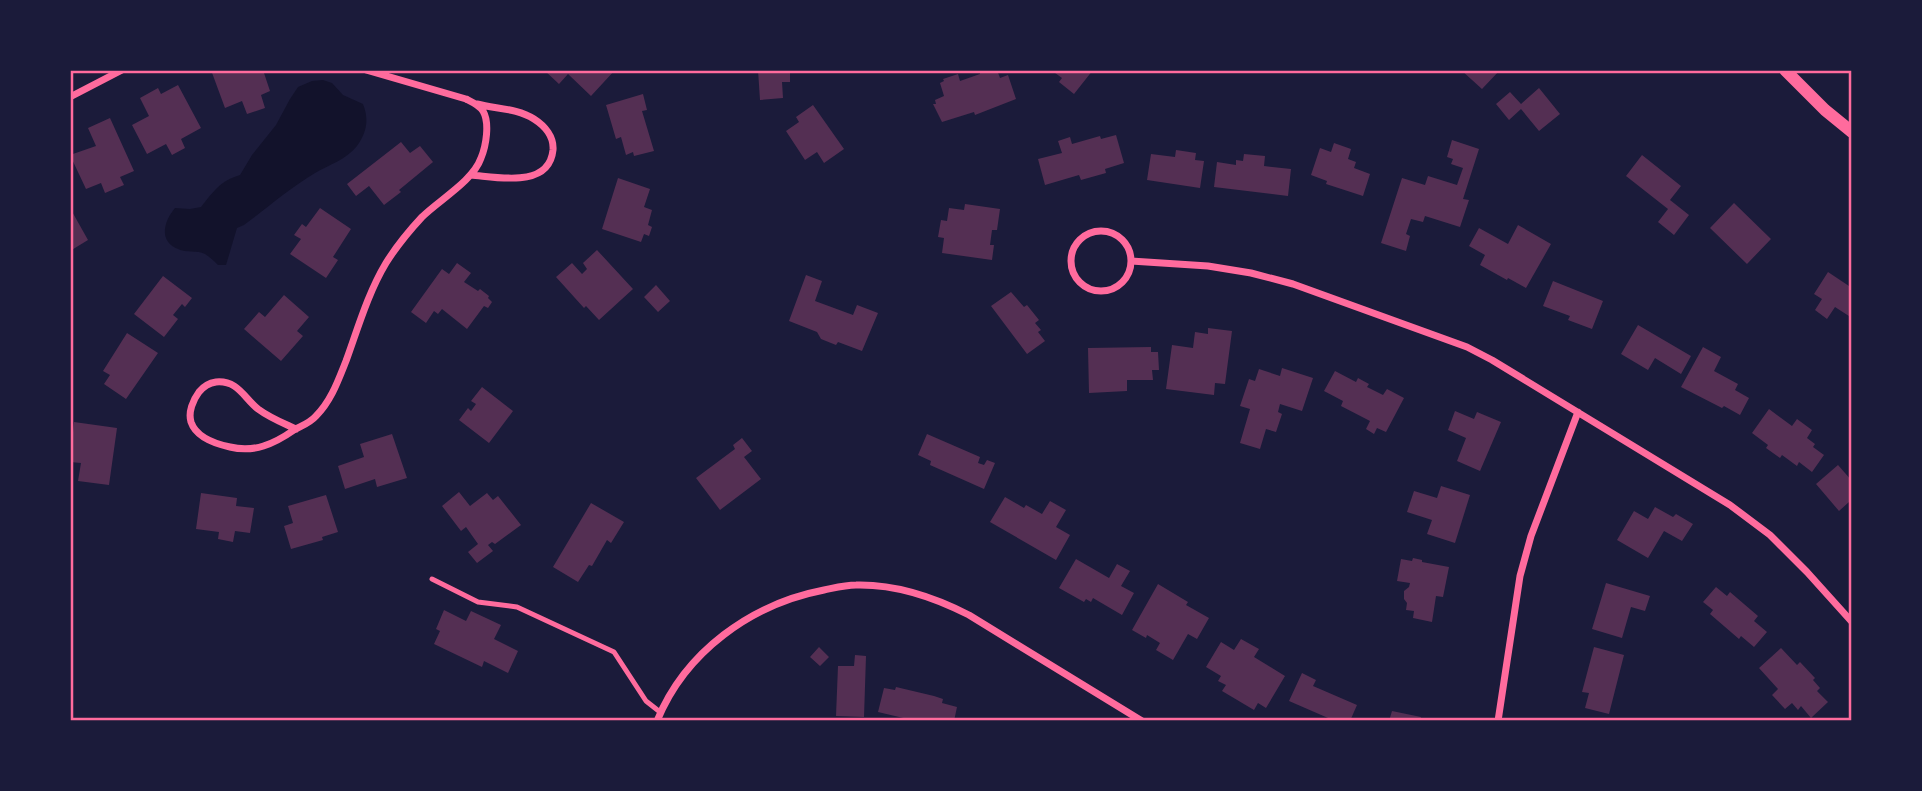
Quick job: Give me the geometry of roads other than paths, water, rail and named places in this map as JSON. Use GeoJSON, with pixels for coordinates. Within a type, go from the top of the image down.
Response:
{"type":"FeatureCollection","features":[{"type":"Feature","properties":{"kind":"street"},"geometry":{"type":"LineString","coordinates":[[70,97],[122,70]]}},
{"type":"Feature","properties":{"kind":"street"},"geometry":{"type":"LineString","coordinates":[[366,70],[475,103],[521,113],[533,118],[551,135],[553,146],[548,165],[534,176],[513,178],[471,175]]}},
{"type":"Feature","properties":{"kind":"street"},"geometry":{"type":"LineString","coordinates":[[1785,70],[1825,110],[1852,132]]}},
{"type":"Feature","properties":{"kind":"street"},"geometry":{"type":"LineString","coordinates":[[296,429],[256,408],[236,386],[226,382],[212,382],[203,388],[194,398],[191,409],[191,420],[198,432],[232,448],[246,450],[279,440],[313,419],[323,409],[334,390],[374,287],[394,252],[421,218],[471,175],[483,155],[486,132],[483,111],[475,103]]}},
{"type":"Feature","properties":{"kind":"street"},"geometry":{"type":"LineString","coordinates":[[1102,231],[1120,238],[1127,246],[1131,261],[1127,276],[1118,286],[1108,291],[1096,291],[1081,284],[1073,274],[1071,260],[1073,249],[1079,240],[1102,231]]}},
{"type":"Feature","properties":{"kind":"street"},"geometry":{"type":"LineString","coordinates":[[1131,261],[1208,266],[1293,284],[1467,347],[1492,359],[1740,512],[1770,535],[1852,622]]}},
{"type":"Feature","properties":{"kind":"street"},"geometry":{"type":"LineString","coordinates":[[1498,721],[1520,576],[1531,536],[1578,412]]}},
{"type":"Feature","properties":{"kind":"street"},"geometry":{"type":"LineString","coordinates":[[657,721],[676,685],[694,663],[736,625],[759,611],[806,593],[853,585],[887,586],[924,595],[949,605],[1142,721]]}},
{"type":"Feature","properties":{"kind":"lane"},"geometry":{"type":"LineString","coordinates":[[432,579],[478,602],[517,607],[614,652],[646,701],[660,712]]}}]}
